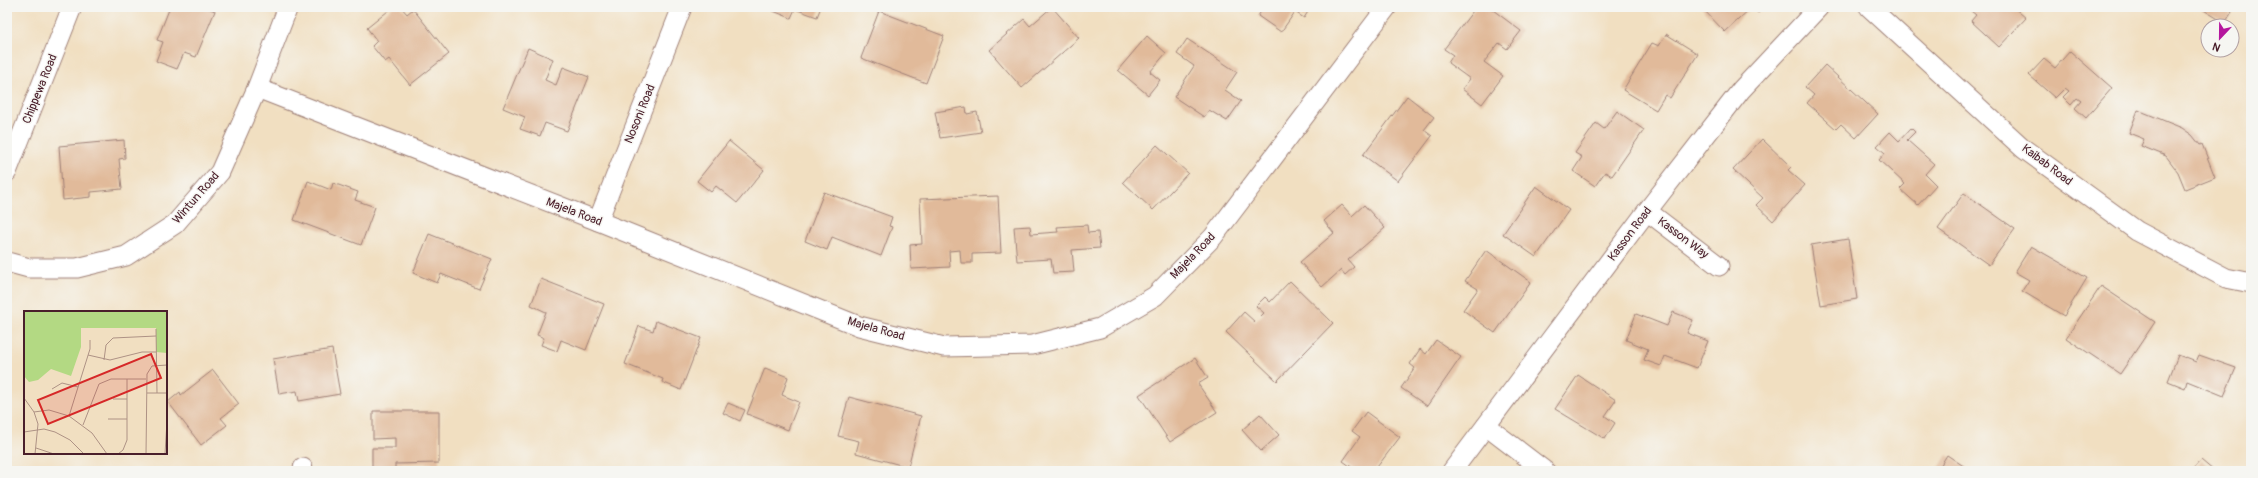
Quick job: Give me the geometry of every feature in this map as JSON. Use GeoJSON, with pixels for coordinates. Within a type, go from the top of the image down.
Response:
{"type":"FeatureCollection","features":[{"type":"Feature","properties":{"kind":"street","name":"Chippewa Road"},"geometry":{"type":"LineString","coordinates":[[7,172],[72,7]]}},
{"type":"Feature","properties":{"kind":"street","name":"Wintun Road"},"geometry":{"type":"LineString","coordinates":[[7,262],[29,268],[77,268],[126,256],[175,224],[220,172],[257,88],[288,7]]}},
{"type":"Feature","properties":{"kind":"street","name":"Nosoni Road"},"geometry":{"type":"LineString","coordinates":[[598,221],[682,7]]}},
{"type":"Feature","properties":{"kind":"street","name":"Majela Road"},"geometry":{"type":"LineString","coordinates":[[257,88],[598,221],[859,326],[944,347],[1032,345],[1096,330],[1155,296],[1213,237],[1387,7]]}},
{"type":"Feature","properties":{"kind":"street","name":"Kasson Road"},"geometry":{"type":"LineString","coordinates":[[1452,471],[1647,210],[1741,90],[1819,7]]}},
{"type":"Feature","properties":{"kind":"street","name":"Kaibab Road"},"geometry":{"type":"LineString","coordinates":[[1869,7],[2024,149],[2068,181],[2137,231],[2226,278],[2251,284]]}},
{"type":"Feature","properties":{"kind":"street","name":"Kasson Way"},"geometry":{"type":"LineString","coordinates":[[1647,210],[1719,266]]}},
{"type":"Feature","properties":{"kind":"street"},"geometry":{"type":"LineString","coordinates":[[1486,426],[1544,471]]}},
{"type":"Feature","properties":{"kind":"building"},"geometry":{"type":"Polygon","coordinates":[[[170,7],[205,7],[215,11],[196,57],[184,53],[177,69],[156,61],[163,42],[157,40],[170,7]]]}},
{"type":"Feature","properties":{"kind":"building"},"geometry":{"type":"Polygon","coordinates":[[[393,7],[401,7],[407,14],[413,9],[449,54],[410,85],[389,59],[385,62],[372,46],[377,41],[367,28],[393,7]]]}},
{"type":"Feature","properties":{"kind":"building"},"geometry":{"type":"Polygon","coordinates":[[[763,7],[821,7],[817,17],[795,9],[791,18],[763,7]]]}},
{"type":"Feature","properties":{"kind":"building"},"geometry":{"type":"Polygon","coordinates":[[[1052,7],[1079,38],[1022,88],[989,50],[1024,19],[1030,26],[1052,7]]]}},
{"type":"Feature","properties":{"kind":"building"},"geometry":{"type":"Polygon","coordinates":[[[1264,7],[1311,7],[1304,18],[1295,12],[1281,32],[1258,16],[1264,7]]]}},
{"type":"Feature","properties":{"kind":"building"},"geometry":{"type":"Polygon","coordinates":[[[1476,7],[1489,7],[1521,31],[1507,49],[1499,43],[1484,62],[1503,76],[1482,104],[1462,89],[1470,79],[1448,63],[1453,55],[1444,49],[1476,7]]]}},
{"type":"Feature","properties":{"kind":"building"},"geometry":{"type":"Polygon","coordinates":[[[1701,7],[1752,7],[1725,32],[1701,7]]]}},
{"type":"Feature","properties":{"kind":"building"},"geometry":{"type":"Polygon","coordinates":[[[1753,7],[1764,7],[1758,13],[1753,7]]]}},
{"type":"Feature","properties":{"kind":"building"},"geometry":{"type":"Polygon","coordinates":[[[1966,7],[2013,7],[2026,18],[1999,47],[1971,21],[1976,15],[1966,7]]]}},
{"type":"Feature","properties":{"kind":"building"},"geometry":{"type":"Polygon","coordinates":[[[2204,7],[2235,7],[2228,18],[2217,18],[2202,9],[2204,7]]]}},
{"type":"Feature","properties":{"kind":"building"},"geometry":{"type":"Polygon","coordinates":[[[879,11],[944,36],[926,83],[861,58],[879,11]]]}},
{"type":"Feature","properties":{"kind":"building"},"geometry":{"type":"Polygon","coordinates":[[[1666,34],[1698,54],[1670,98],[1665,95],[1656,110],[1623,90],[1652,43],[1659,46],[1666,34]]]}},
{"type":"Feature","properties":{"kind":"building"},"geometry":{"type":"Polygon","coordinates":[[[1147,36],[1166,53],[1150,72],[1160,80],[1148,95],[1118,70],[1147,36]]]}},
{"type":"Feature","properties":{"kind":"building"},"geometry":{"type":"Polygon","coordinates":[[[1187,39],[1237,72],[1225,90],[1241,101],[1227,121],[1209,110],[1204,117],[1174,97],[1194,66],[1177,54],[1187,39]]]}},
{"type":"Feature","properties":{"kind":"building"},"geometry":{"type":"Polygon","coordinates":[[[528,48],[553,59],[545,80],[556,85],[563,67],[589,77],[567,131],[545,123],[540,136],[520,129],[525,117],[503,108],[528,48]]]}},
{"type":"Feature","properties":{"kind":"building"},"geometry":{"type":"Polygon","coordinates":[[[2070,51],[2112,88],[2086,118],[2075,108],[2081,101],[2077,98],[2071,105],[2063,97],[2069,91],[2065,88],[2055,98],[2029,75],[2044,59],[2055,68],[2070,51]]]}},
{"type":"Feature","properties":{"kind":"building"},"geometry":{"type":"Polygon","coordinates":[[[1825,65],[1878,114],[1856,138],[1841,124],[1836,129],[1807,103],[1814,95],[1805,87],[1825,65]]]}},
{"type":"Feature","properties":{"kind":"building"},"geometry":{"type":"Polygon","coordinates":[[[1407,96],[1434,117],[1424,130],[1432,136],[1398,181],[1363,155],[1407,96]]]}},
{"type":"Feature","properties":{"kind":"building"},"geometry":{"type":"Polygon","coordinates":[[[966,107],[967,114],[977,112],[981,132],[940,138],[935,112],[966,107]]]}},
{"type":"Feature","properties":{"kind":"building"},"geometry":{"type":"Polygon","coordinates":[[[2138,110],[2182,128],[2192,135],[2200,145],[2202,144],[2215,177],[2185,189],[2178,172],[2166,156],[2141,146],[2144,139],[2129,133],[2138,110]]]}},
{"type":"Feature","properties":{"kind":"building"},"geometry":{"type":"Polygon","coordinates":[[[1617,111],[1644,130],[1612,176],[1605,172],[1595,186],[1573,171],[1582,157],[1575,153],[1596,123],[1604,129],[1617,111]]]}},
{"type":"Feature","properties":{"kind":"building"},"geometry":{"type":"Polygon","coordinates":[[[1911,128],[1915,132],[1907,140],[1934,164],[1925,174],[1936,185],[1918,205],[1900,189],[1905,184],[1879,160],[1885,153],[1877,146],[1890,132],[1899,141],[1911,128]]]}},
{"type":"Feature","properties":{"kind":"building"},"geometry":{"type":"Polygon","coordinates":[[[1762,139],[1791,167],[1788,170],[1805,185],[1773,221],[1756,205],[1763,198],[1733,170],[1762,139]]]}},
{"type":"Feature","properties":{"kind":"building"},"geometry":{"type":"Polygon","coordinates":[[[124,140],[125,158],[119,159],[122,189],[91,192],[91,197],[63,200],[59,146],[124,140]]]}},
{"type":"Feature","properties":{"kind":"building"},"geometry":{"type":"Polygon","coordinates":[[[729,141],[764,170],[737,203],[716,186],[711,192],[697,181],[729,141]]]}},
{"type":"Feature","properties":{"kind":"building"},"geometry":{"type":"Polygon","coordinates":[[[1157,145],[1188,173],[1153,210],[1123,182],[1157,145]]]}},
{"type":"Feature","properties":{"kind":"building"},"geometry":{"type":"Polygon","coordinates":[[[308,181],[331,190],[333,183],[358,192],[355,200],[375,207],[361,245],[294,220],[308,181]]]}},
{"type":"Feature","properties":{"kind":"building"},"geometry":{"type":"Polygon","coordinates":[[[1536,186],[1569,210],[1536,257],[1503,234],[1536,186]]]}},
{"type":"Feature","properties":{"kind":"building"},"geometry":{"type":"Polygon","coordinates":[[[824,192],[892,217],[889,226],[892,227],[881,256],[832,237],[827,250],[805,241],[824,192]]]}},
{"type":"Feature","properties":{"kind":"building"},"geometry":{"type":"Polygon","coordinates":[[[1964,193],[2015,229],[1989,265],[1938,229],[1964,193]]]}},
{"type":"Feature","properties":{"kind":"building"},"geometry":{"type":"Polygon","coordinates":[[[998,196],[1001,253],[972,254],[972,263],[961,263],[960,250],[949,251],[950,267],[911,269],[910,245],[922,244],[920,199],[998,196]]]}},
{"type":"Feature","properties":{"kind":"building"},"geometry":{"type":"Polygon","coordinates":[[[1342,205],[1352,216],[1364,205],[1385,228],[1348,260],[1354,267],[1345,275],[1341,270],[1322,287],[1300,262],[1334,233],[1324,221],[1342,205]]]}},
{"type":"Feature","properties":{"kind":"building"},"geometry":{"type":"Polygon","coordinates":[[[1087,225],[1088,233],[1098,232],[1100,248],[1072,250],[1074,272],[1053,273],[1051,259],[1017,261],[1014,227],[1030,226],[1031,234],[1058,232],[1057,227],[1087,225]]]}},
{"type":"Feature","properties":{"kind":"building"},"geometry":{"type":"Polygon","coordinates":[[[429,234],[492,259],[479,289],[441,274],[437,283],[413,273],[429,234]]]}},
{"type":"Feature","properties":{"kind":"building"},"geometry":{"type":"Polygon","coordinates":[[[1848,239],[1857,299],[1821,305],[1811,245],[1848,239]]]}},
{"type":"Feature","properties":{"kind":"building"},"geometry":{"type":"Polygon","coordinates":[[[2031,246],[2087,278],[2064,316],[2022,291],[2029,280],[2015,272],[2031,246]]]}},
{"type":"Feature","properties":{"kind":"building"},"geometry":{"type":"Polygon","coordinates":[[[1486,250],[1531,282],[1495,333],[1463,310],[1478,289],[1465,281],[1486,250]]]}},
{"type":"Feature","properties":{"kind":"building"},"geometry":{"type":"Polygon","coordinates":[[[541,279],[604,304],[586,350],[561,340],[557,351],[541,345],[544,338],[537,335],[546,312],[531,305],[541,279]]]}},
{"type":"Feature","properties":{"kind":"building"},"geometry":{"type":"Polygon","coordinates":[[[1290,281],[1333,323],[1277,381],[1226,332],[1244,312],[1255,322],[1264,313],[1256,306],[1265,297],[1270,302],[1290,281]]]}},
{"type":"Feature","properties":{"kind":"building"},"geometry":{"type":"Polygon","coordinates":[[[2101,286],[2155,322],[2120,374],[2066,338],[2101,286]]]}},
{"type":"Feature","properties":{"kind":"building"},"geometry":{"type":"Polygon","coordinates":[[[1673,312],[1693,320],[1687,333],[1708,341],[1697,368],[1665,356],[1661,366],[1644,360],[1648,349],[1626,340],[1636,314],[1667,326],[1673,312]]]}},
{"type":"Feature","properties":{"kind":"building"},"geometry":{"type":"Polygon","coordinates":[[[656,321],[701,338],[681,390],[662,382],[663,379],[625,364],[639,326],[653,331],[656,321]]]}},
{"type":"Feature","properties":{"kind":"building"},"geometry":{"type":"Polygon","coordinates":[[[1436,340],[1461,357],[1427,406],[1401,388],[1415,368],[1410,364],[1420,349],[1426,354],[1436,340]]]}},
{"type":"Feature","properties":{"kind":"building"},"geometry":{"type":"Polygon","coordinates":[[[332,349],[340,394],[299,401],[297,391],[279,394],[273,359],[332,349]]]}},
{"type":"Feature","properties":{"kind":"building"},"geometry":{"type":"Polygon","coordinates":[[[2178,355],[2196,362],[2199,355],[2236,368],[2224,396],[2187,381],[2185,388],[2168,381],[2178,355]]]}},
{"type":"Feature","properties":{"kind":"building"},"geometry":{"type":"Polygon","coordinates":[[[1195,358],[1208,378],[1198,384],[1217,412],[1170,442],[1139,395],[1195,358]]]}},
{"type":"Feature","properties":{"kind":"building"},"geometry":{"type":"Polygon","coordinates":[[[765,368],[788,377],[782,395],[799,402],[788,430],[747,414],[765,368]]]}},
{"type":"Feature","properties":{"kind":"building"},"geometry":{"type":"Polygon","coordinates":[[[213,370],[239,404],[221,418],[227,425],[201,445],[168,402],[180,392],[181,395],[213,370]]]}},
{"type":"Feature","properties":{"kind":"building"},"geometry":{"type":"Polygon","coordinates":[[[1578,375],[1616,400],[1605,416],[1615,423],[1605,439],[1555,409],[1578,375]]]}},
{"type":"Feature","properties":{"kind":"building"},"geometry":{"type":"Polygon","coordinates":[[[849,397],[921,416],[908,467],[856,453],[859,441],[838,436],[849,397]]]}},
{"type":"Feature","properties":{"kind":"building"},"geometry":{"type":"Polygon","coordinates":[[[728,403],[745,410],[740,421],[723,413],[728,403]]]}},
{"type":"Feature","properties":{"kind":"building"},"geometry":{"type":"Polygon","coordinates":[[[373,411],[439,411],[439,463],[395,464],[395,471],[372,471],[372,448],[395,448],[395,438],[373,439],[373,411]]]}},
{"type":"Feature","properties":{"kind":"building"},"geometry":{"type":"Polygon","coordinates":[[[1366,412],[1400,437],[1374,471],[1357,471],[1343,461],[1360,437],[1352,431],[1366,412]]]}},
{"type":"Feature","properties":{"kind":"building"},"geometry":{"type":"Polygon","coordinates":[[[1260,414],[1279,435],[1261,451],[1242,430],[1260,414]]]}},
{"type":"Feature","properties":{"kind":"building"},"geometry":{"type":"Polygon","coordinates":[[[1947,455],[1971,471],[1937,471],[1947,455]]]}},
{"type":"Feature","properties":{"kind":"building"},"geometry":{"type":"Polygon","coordinates":[[[2201,460],[2214,471],[2191,471],[2201,460]]]}}]}
